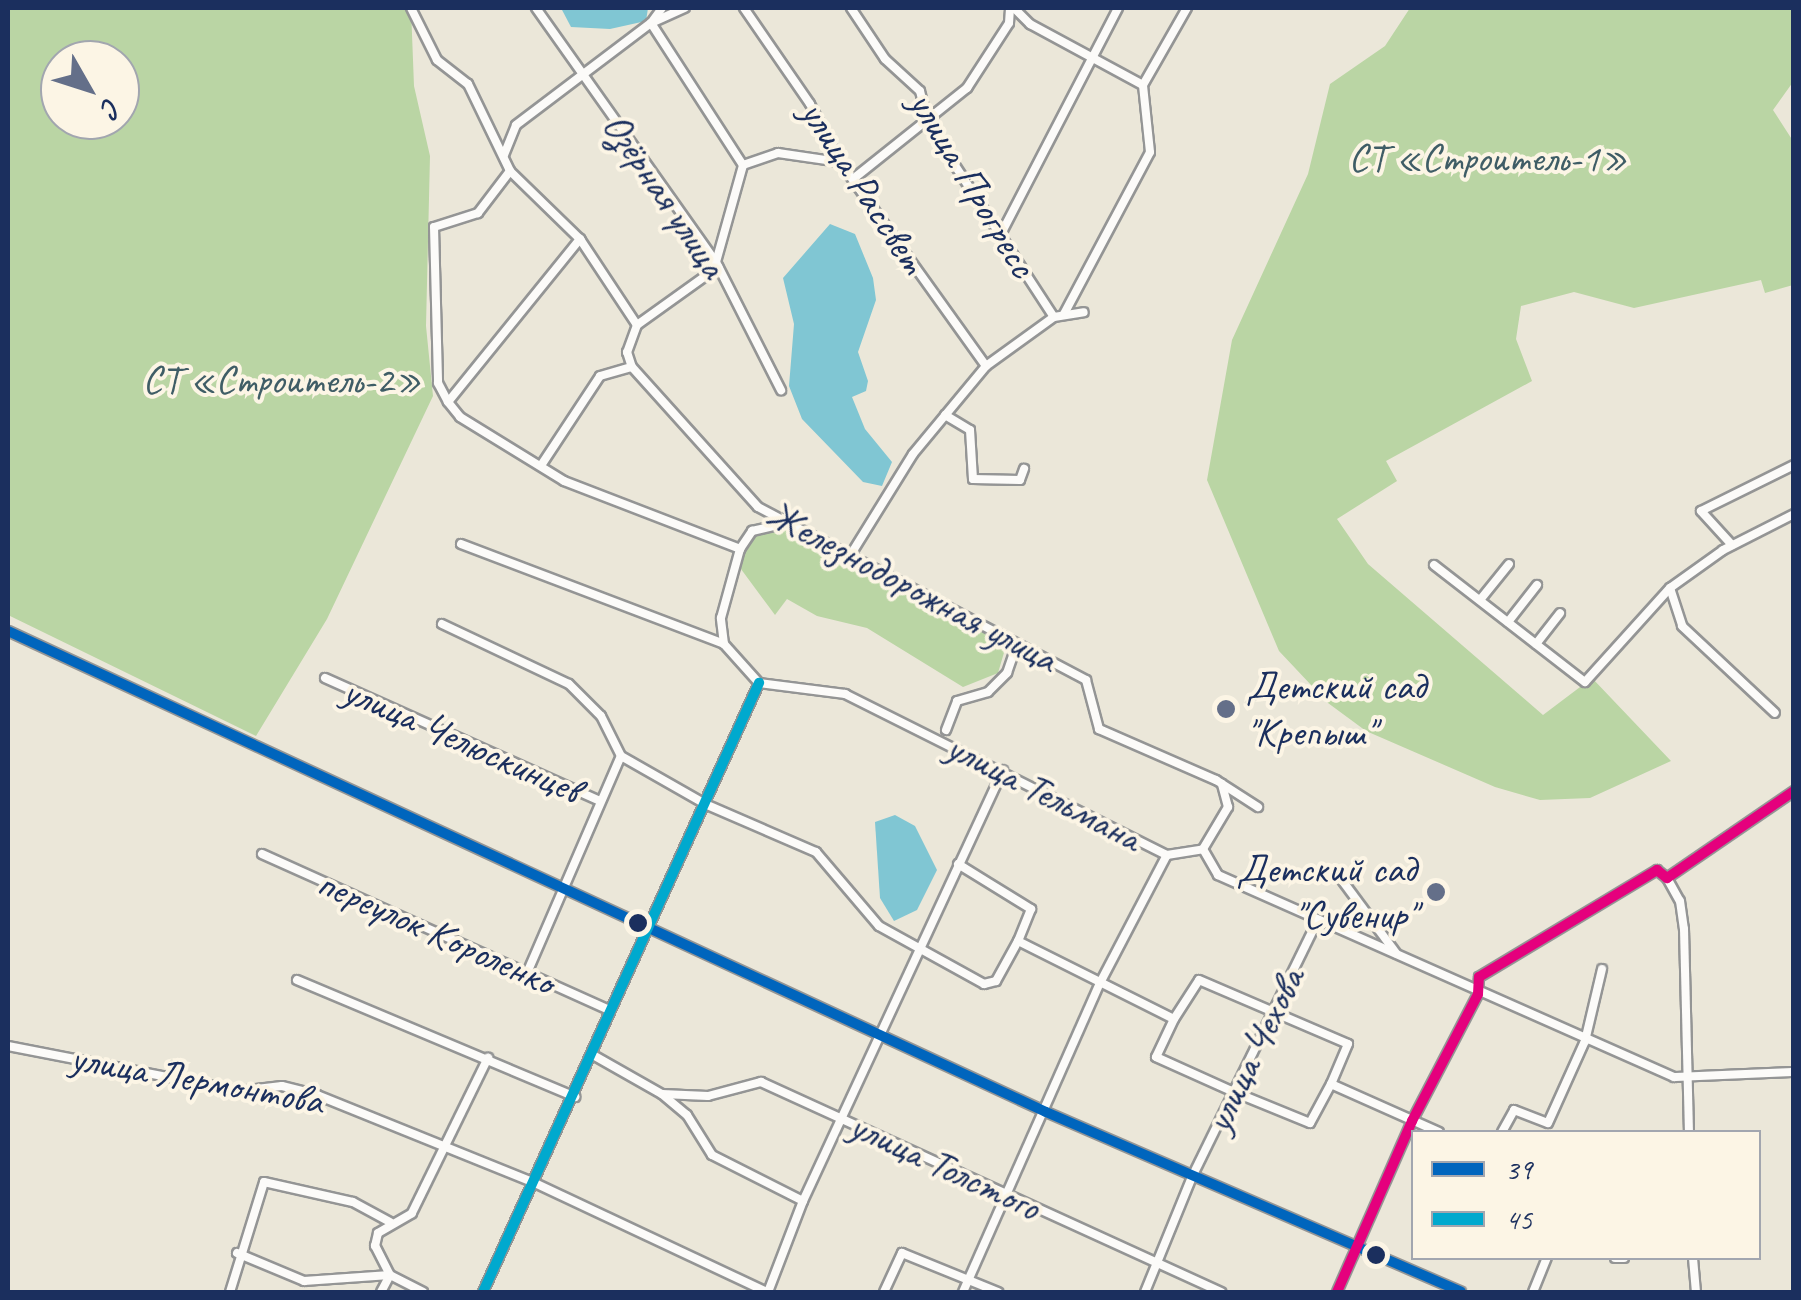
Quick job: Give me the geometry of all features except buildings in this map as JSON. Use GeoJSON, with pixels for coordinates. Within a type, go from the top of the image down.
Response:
{"type":"FeatureCollection","features":[{"type":"Feature","properties":{"kind":"street"},"geometry":{"type":"LineString","coordinates":[[411,8],[437,60],[468,84],[510,172],[580,239],[637,325]]}},
{"type":"Feature","properties":{"kind":"street","name":"Озёрная улица"},"geometry":{"type":"LineString","coordinates":[[536,8],[717,264],[781,390]]}},
{"type":"Feature","properties":{"kind":"street"},"geometry":{"type":"LineString","coordinates":[[652,23],[662,8]]}},
{"type":"Feature","properties":{"kind":"street"},"geometry":{"type":"LineString","coordinates":[[504,154],[516,125],[652,23],[686,8]]}},
{"type":"Feature","properties":{"kind":"street","name":"улица Рассвет"},"geometry":{"type":"LineString","coordinates":[[744,8],[810,104],[840,162],[986,366]]}},
{"type":"Feature","properties":{"kind":"street","name":"улица Прогресс"},"geometry":{"type":"LineString","coordinates":[[850,8],[886,59],[920,92],[928,124],[1059,315]]}},
{"type":"Feature","properties":{"kind":"street"},"geometry":{"type":"LineString","coordinates":[[853,178],[928,124],[968,88],[1009,23],[1012,8]]}},
{"type":"Feature","properties":{"kind":"street"},"geometry":{"type":"LineString","coordinates":[[1012,8],[1030,24],[1144,85]]}},
{"type":"Feature","properties":{"kind":"street"},"geometry":{"type":"LineString","coordinates":[[1002,232],[1118,8]]}},
{"type":"Feature","properties":{"kind":"street"},"geometry":{"type":"LineString","coordinates":[[848,558],[945,414],[986,366],[1059,315],[1150,152],[1144,85],[1186,8]]}},
{"type":"Feature","properties":{"kind":"street"},"geometry":{"type":"LineString","coordinates":[[542,464],[600,376],[632,366],[628,352],[637,325],[717,264],[743,166],[652,23]]}},
{"type":"Feature","properties":{"kind":"street"},"geometry":{"type":"LineString","coordinates":[[743,166],[778,153],[840,162]]}},
{"type":"Feature","properties":{"kind":"street"},"geometry":{"type":"LineString","coordinates":[[510,172],[478,213],[434,227],[438,384],[448,402],[580,239]]}},
{"type":"Feature","properties":{"kind":"street"},"geometry":{"type":"LineString","coordinates":[[1059,315],[1084,312]]}},
{"type":"Feature","properties":{"kind":"street","name":"Железнодорожная улица"},"geometry":{"type":"LineString","coordinates":[[632,366],[758,507],[848,558],[1086,680],[1100,729],[1222,784],[1258,807]]}},
{"type":"Feature","properties":{"kind":"street","name":"Железнодорожная улица"},"geometry":{"type":"LineString","coordinates":[[448,402],[460,417],[542,464],[564,482],[740,549],[721,618],[724,644]]}},
{"type":"Feature","properties":{"kind":"street"},"geometry":{"type":"LineString","coordinates":[[945,414],[970,430],[973,479],[1020,480],[1024,469]]}},
{"type":"Feature","properties":{"kind":"street"},"geometry":{"type":"LineString","coordinates":[[1732,546],[1700,511],[1794,465]]}},
{"type":"Feature","properties":{"kind":"street"},"geometry":{"type":"LineString","coordinates":[[1434,565],[1585,682],[1670,588],[1732,546],[1794,514]]}},
{"type":"Feature","properties":{"kind":"street"},"geometry":{"type":"LineString","coordinates":[[740,549],[752,532],[784,524]]}},
{"type":"Feature","properties":{"kind":"street"},"geometry":{"type":"LineString","coordinates":[[461,544],[724,644],[758,682],[610,1010],[575,1097],[483,1292]]}},
{"type":"Feature","properties":{"kind":"street"},"geometry":{"type":"LineString","coordinates":[[1480,600],[1509,564]]}},
{"type":"Feature","properties":{"kind":"street"},"geometry":{"type":"LineString","coordinates":[[1508,622],[1537,586]]}},
{"type":"Feature","properties":{"kind":"street"},"geometry":{"type":"LineString","coordinates":[[1670,588],[1682,626],[1776,712]]}},
{"type":"Feature","properties":{"kind":"street"},"geometry":{"type":"LineString","coordinates":[[1536,644],[1560,613]]}},
{"type":"Feature","properties":{"kind":"street"},"geometry":{"type":"LineString","coordinates":[[442,624],[569,684],[601,716],[621,756],[567,888],[526,973]]}},
{"type":"Feature","properties":{"kind":"street"},"geometry":{"type":"LineString","coordinates":[[8,631],[283,764],[648,924],[1046,1112],[1355,1250],[1461,1292]]}},
{"type":"Feature","properties":{"kind":"street"},"geometry":{"type":"LineString","coordinates":[[946,730],[958,701],[988,692],[1008,672],[1016,644]]}},
{"type":"Feature","properties":{"kind":"street","name":"улица Челюскинцев"},"geometry":{"type":"LineString","coordinates":[[325,678],[600,801]]}},
{"type":"Feature","properties":{"kind":"street","name":"улица Тельмана"},"geometry":{"type":"LineString","coordinates":[[758,682],[845,694],[1004,770],[1167,855],[1203,849]]}},
{"type":"Feature","properties":{"kind":"street","name":"улица Челюскинцев"},"geometry":{"type":"LineString","coordinates":[[621,756],[705,804],[816,852],[879,926],[984,984],[996,981],[1018,942]]}},
{"type":"Feature","properties":{"kind":"street"},"geometry":{"type":"LineString","coordinates":[[767,1292],[879,1032],[1004,770]]}},
{"type":"Feature","properties":{"kind":"street"},"geometry":{"type":"LineString","coordinates":[[1222,784],[1228,807],[1203,849],[1218,875],[1585,1041],[1688,1078],[1794,1072]]}},
{"type":"Feature","properties":{"kind":"street"},"geometry":{"type":"LineString","coordinates":[[1667,878],[1794,791]]}},
{"type":"Feature","properties":{"kind":"street","name":"переулок Короленко"},"geometry":{"type":"LineString","coordinates":[[262,854],[610,1010]]}},
{"type":"Feature","properties":{"kind":"street"},"geometry":{"type":"LineString","coordinates":[[963,1292],[1046,1112],[1101,980],[1167,855]]}},
{"type":"Feature","properties":{"kind":"street"},"geometry":{"type":"LineString","coordinates":[[958,864],[1031,909],[1018,942],[1174,1019]]}},
{"type":"Feature","properties":{"kind":"street"},"geometry":{"type":"LineString","coordinates":[[1336,1292],[1412,1121],[1478,994],[1479,977],[1657,870],[1667,878],[1684,929],[1689,1130]]}},
{"type":"Feature","properties":{"kind":"street"},"geometry":{"type":"LineString","coordinates":[[1336,872],[1398,955]]}},
{"type":"Feature","properties":{"kind":"street","name":"улица Чехова"},"geometry":{"type":"LineString","coordinates":[[1145,1292],[1192,1178],[1318,920]]}},
{"type":"Feature","properties":{"kind":"street"},"geometry":{"type":"LineString","coordinates":[[1503,1130],[1514,1110],[1551,1128],[1585,1041],[1602,970]]}},
{"type":"Feature","properties":{"kind":"street"},"geometry":{"type":"LineString","coordinates":[[297,980],[575,1097]]}},
{"type":"Feature","properties":{"kind":"street"},"geometry":{"type":"LineString","coordinates":[[1199,980],[1272,1012],[1348,1044],[1310,1123],[1156,1056],[1199,980]]}},
{"type":"Feature","properties":{"kind":"street","name":"улица Лермонтова"},"geometry":{"type":"LineString","coordinates":[[8,1046],[238,1091],[282,1086],[448,1146],[767,1292]]}},
{"type":"Feature","properties":{"kind":"street","name":"улица Толстого"},"geometry":{"type":"LineString","coordinates":[[593,1055],[662,1094],[687,1115],[712,1155],[803,1201]]}},
{"type":"Feature","properties":{"kind":"street"},"geometry":{"type":"LineString","coordinates":[[390,1275],[375,1246],[390,1222],[412,1212],[448,1146],[488,1058]]}},
{"type":"Feature","properties":{"kind":"street","name":"улица Толстого"},"geometry":{"type":"LineString","coordinates":[[662,1094],[708,1096],[760,1082],[842,1116],[1220,1292]]}},
{"type":"Feature","properties":{"kind":"street"},"geometry":{"type":"LineString","coordinates":[[1331,1084],[1434,1130]]}},
{"type":"Feature","properties":{"kind":"street"},"geometry":{"type":"LineString","coordinates":[[230,1292],[237,1254],[264,1182],[353,1202],[390,1222]]}},
{"type":"Feature","properties":{"kind":"street"},"geometry":{"type":"LineString","coordinates":[[884,1292],[902,1253],[998,1292]]}},
{"type":"Feature","properties":{"kind":"street"},"geometry":{"type":"LineString","coordinates":[[237,1254],[304,1281],[390,1275],[424,1292]]}},
{"type":"Feature","properties":{"kind":"street"},"geometry":{"type":"LineString","coordinates":[[1533,1292],[1546,1260]]}},
{"type":"Feature","properties":{"kind":"street"},"geometry":{"type":"LineString","coordinates":[[1693,1260],[1696,1292]]}},
{"type":"Feature","properties":{"kind":"street"},"geometry":{"type":"LineString","coordinates":[[381,1292],[390,1275]]}},
{"type":"Feature","properties":{"kind":"green space","name":"СТ «Строитель-2»"},"geometry":{"type":"Polygon","coordinates":[[[8,8],[411,8],[414,86],[430,156],[426,326],[433,396],[327,619],[256,736],[8,615],[8,8]]]}},
{"type":"Feature","properties":{"kind":"green space","name":"СТ «Строитель-1»"},"geometry":{"type":"Polygon","coordinates":[[[1410,8],[1793,8],[1793,82],[1773,110],[1793,141],[1793,285],[1765,293],[1761,280],[1634,308],[1574,292],[1521,306],[1516,339],[1532,381],[1386,461],[1397,481],[1337,519],[1368,564],[1543,715],[1592,678],[1671,761],[1590,798],[1540,800],[1495,787],[1366,731],[1328,703],[1279,651],[1207,480],[1232,340],[1308,174],[1330,84],[1385,46],[1410,8]]]}},
{"type":"Feature","properties":{"kind":"green space"},"geometry":{"type":"Polygon","coordinates":[[[783,524],[1008,639],[998,673],[963,687],[867,628],[817,616],[787,599],[775,615],[738,565],[757,530],[783,524]]]}},
{"type":"Feature","properties":{"kind":"water"},"geometry":{"type":"Polygon","coordinates":[[[561,8],[648,8],[646,21],[610,29],[571,27],[561,8]]]}},
{"type":"Feature","properties":{"kind":"water"},"geometry":{"type":"Polygon","coordinates":[[[830,224],[855,234],[873,278],[876,300],[858,352],[868,381],[866,391],[852,397],[865,429],[892,462],[882,486],[863,482],[802,419],[789,386],[794,324],[783,278],[830,224]]]}},
{"type":"Feature","properties":{"kind":"water"},"geometry":{"type":"Polygon","coordinates":[[[895,815],[915,826],[937,870],[917,910],[894,921],[880,898],[875,822],[895,815]]]}},
{"type":"Feature","properties":{"kind":"transit line","name":"39"},"geometry":{"type":"LineString","coordinates":[[8,631],[1046,1112],[1461,1292]]}},
{"type":"Feature","properties":{"kind":"transit line","name":"45"},"geometry":{"type":"LineString","coordinates":[[483,1292],[759,683]]}},
{"type":"Feature","properties":{"kind":"transit line"},"geometry":{"type":"LineString","coordinates":[[1337,1292],[1412,1121],[1478,994],[1479,977],[1657,870],[1667,878],[1794,791]]}},
{"type":"Feature","properties":{"kind":"place","name":"Детский сад \"Крепыш\""},"geometry":{"type":"Point","coordinates":[1226,709]}},
{"type":"Feature","properties":{"kind":"place","name":"Детский сад \"Сувенир\""},"geometry":{"type":"Point","coordinates":[1436,892]}}]}
